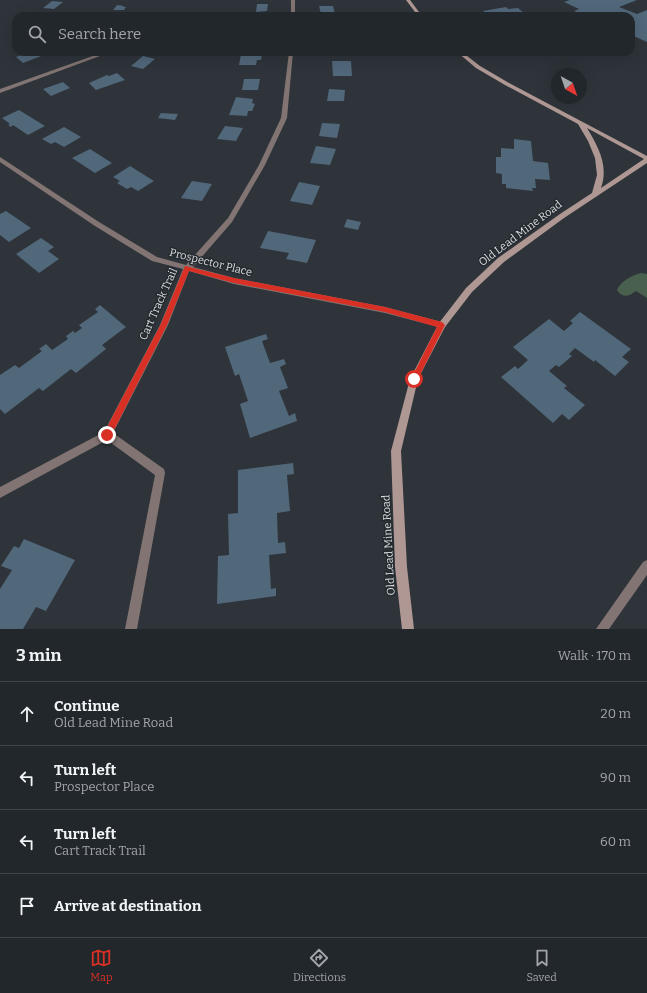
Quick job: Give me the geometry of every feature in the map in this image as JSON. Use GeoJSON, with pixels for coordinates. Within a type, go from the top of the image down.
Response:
{"type":"FeatureCollection","features":[{"type":"Feature","properties":{"kind":"street"},"geometry":{"type":"LineString","coordinates":[[292,12],[293,0]]}},
{"type":"Feature","properties":{"kind":"street"},"geometry":{"type":"LineString","coordinates":[[408,0],[417,12]]}},
{"type":"Feature","properties":{"kind":"street"},"geometry":{"type":"LineString","coordinates":[[0,91],[98,56]]}},
{"type":"Feature","properties":{"kind":"street","name":"Cart Track Trail"},"geometry":{"type":"LineString","coordinates":[[107,435],[164,325],[187,268],[230,220],[262,165],[284,118],[291,56]]}},
{"type":"Feature","properties":{"kind":"street"},"geometry":{"type":"LineString","coordinates":[[465,56],[484,70],[647,159]]}},
{"type":"Feature","properties":{"kind":"street"},"geometry":{"type":"LineString","coordinates":[[581,124],[596,150],[600,163],[601,178],[594,195]]}},
{"type":"Feature","properties":{"kind":"street","name":"Prospector Place"},"geometry":{"type":"LineString","coordinates":[[0,159],[97,224],[155,259],[234,281],[385,310],[442,325]]}},
{"type":"Feature","properties":{"kind":"street","name":"Old Lead Mine Road"},"geometry":{"type":"LineString","coordinates":[[408,629],[401,567],[396,451],[414,379],[442,325],[469,290],[501,260],[647,159]]}},
{"type":"Feature","properties":{"kind":"street"},"geometry":{"type":"LineString","coordinates":[[0,493],[107,435],[160,473],[131,629]]}},
{"type":"Feature","properties":{"kind":"street"},"geometry":{"type":"LineString","coordinates":[[602,629],[647,566]]}},
{"type":"Feature","properties":{"kind":"green space"},"geometry":{"type":"Polygon","coordinates":[[[641,273],[647,274],[647,298],[636,291],[626,296],[619,293],[617,290],[624,281],[641,273]]]}},
{"type":"Feature","properties":{"kind":"building"},"geometry":{"type":"Polygon","coordinates":[[[570,0],[637,0],[619,7],[632,12],[576,12],[574,11],[579,9],[564,2],[570,0]]]}},
{"type":"Feature","properties":{"kind":"building"},"geometry":{"type":"Polygon","coordinates":[[[52,1],[63,2],[54,9],[43,8],[52,1]]]}},
{"type":"Feature","properties":{"kind":"building"},"geometry":{"type":"Polygon","coordinates":[[[257,4],[268,4],[267,11],[256,12],[257,4]]]}},
{"type":"Feature","properties":{"kind":"building"},"geometry":{"type":"Polygon","coordinates":[[[117,5],[126,7],[124,10],[113,10],[117,5]]]}},
{"type":"Feature","properties":{"kind":"building"},"geometry":{"type":"Polygon","coordinates":[[[319,6],[333,6],[334,12],[320,12],[319,6]]]}},
{"type":"Feature","properties":{"kind":"building"},"geometry":{"type":"Polygon","coordinates":[[[506,7],[508,9],[518,8],[523,12],[484,12],[483,11],[506,7]]]}},
{"type":"Feature","properties":{"kind":"building"},"geometry":{"type":"Polygon","coordinates":[[[647,10],[647,42],[636,37],[635,13],[637,14],[647,10]]]}},
{"type":"Feature","properties":{"kind":"building"},"geometry":{"type":"Polygon","coordinates":[[[19,56],[41,56],[23,63],[16,57],[19,56]]]}},
{"type":"Feature","properties":{"kind":"building"},"geometry":{"type":"Polygon","coordinates":[[[143,56],[155,59],[143,69],[131,66],[143,56]]]}},
{"type":"Feature","properties":{"kind":"building"},"geometry":{"type":"Polygon","coordinates":[[[241,56],[262,56],[261,60],[257,60],[256,65],[239,65],[241,56]]]}},
{"type":"Feature","properties":{"kind":"building"},"geometry":{"type":"Polygon","coordinates":[[[332,61],[351,61],[352,76],[333,76],[332,61]]]}},
{"type":"Feature","properties":{"kind":"building"},"geometry":{"type":"Polygon","coordinates":[[[117,73],[125,80],[96,90],[89,83],[107,75],[109,76],[117,73]]]}},
{"type":"Feature","properties":{"kind":"building"},"geometry":{"type":"Polygon","coordinates":[[[244,79],[260,79],[258,90],[242,90],[244,79]]]}},
{"type":"Feature","properties":{"kind":"building"},"geometry":{"type":"Polygon","coordinates":[[[63,82],[70,88],[51,96],[43,89],[63,82]]]}},
{"type":"Feature","properties":{"kind":"building"},"geometry":{"type":"Polygon","coordinates":[[[329,89],[345,90],[344,101],[327,101],[329,89]]]}},
{"type":"Feature","properties":{"kind":"building"},"geometry":{"type":"Polygon","coordinates":[[[236,97],[253,99],[252,103],[255,104],[252,111],[248,111],[247,116],[229,115],[236,97]]]}},
{"type":"Feature","properties":{"kind":"building"},"geometry":{"type":"Polygon","coordinates":[[[19,110],[45,126],[28,135],[13,125],[11,127],[8,125],[10,124],[2,118],[19,110]]]}},
{"type":"Feature","properties":{"kind":"building"},"geometry":{"type":"Polygon","coordinates":[[[161,113],[178,114],[175,120],[158,118],[161,113]]]}},
{"type":"Feature","properties":{"kind":"building"},"geometry":{"type":"Polygon","coordinates":[[[322,123],[340,124],[337,138],[319,136],[322,123]]]}},
{"type":"Feature","properties":{"kind":"building"},"geometry":{"type":"Polygon","coordinates":[[[225,126],[243,128],[236,141],[217,139],[225,126]]]}},
{"type":"Feature","properties":{"kind":"building"},"geometry":{"type":"Polygon","coordinates":[[[64,127],[81,137],[64,147],[55,142],[51,144],[42,139],[64,127]]]}},
{"type":"Feature","properties":{"kind":"building"},"geometry":{"type":"Polygon","coordinates":[[[514,139],[531,141],[533,161],[548,163],[550,180],[535,179],[536,188],[532,188],[533,191],[506,188],[506,184],[502,184],[502,174],[496,173],[496,157],[501,157],[501,148],[514,149],[514,139]]]}},
{"type":"Feature","properties":{"kind":"building"},"geometry":{"type":"Polygon","coordinates":[[[316,146],[336,149],[330,165],[310,163],[316,146]]]}},
{"type":"Feature","properties":{"kind":"building"},"geometry":{"type":"Polygon","coordinates":[[[90,149],[112,163],[95,173],[72,158],[90,149]]]}},
{"type":"Feature","properties":{"kind":"building"},"geometry":{"type":"Polygon","coordinates":[[[130,166],[154,181],[138,191],[131,187],[127,189],[117,183],[120,181],[113,177],[130,166]]]}},
{"type":"Feature","properties":{"kind":"building"},"geometry":{"type":"Polygon","coordinates":[[[192,181],[212,184],[202,201],[181,198],[192,181]]]}},
{"type":"Feature","properties":{"kind":"building"},"geometry":{"type":"Polygon","coordinates":[[[299,182],[320,186],[312,205],[290,201],[299,182]]]}},
{"type":"Feature","properties":{"kind":"building"},"geometry":{"type":"Polygon","coordinates":[[[6,211],[31,228],[9,242],[0,235],[0,214],[6,211]]]}},
{"type":"Feature","properties":{"kind":"building"},"geometry":{"type":"Polygon","coordinates":[[[347,219],[361,222],[358,230],[344,227],[347,219]]]}},
{"type":"Feature","properties":{"kind":"building"},"geometry":{"type":"Polygon","coordinates":[[[268,231],[316,240],[307,263],[286,259],[289,253],[260,248],[268,231]]]}},
{"type":"Feature","properties":{"kind":"building"},"geometry":{"type":"Polygon","coordinates":[[[41,238],[54,247],[48,251],[59,259],[39,273],[16,254],[41,238]]]}},
{"type":"Feature","properties":{"kind":"building"},"geometry":{"type":"Polygon","coordinates":[[[100,305],[126,327],[102,345],[106,349],[76,373],[71,369],[43,391],[39,388],[5,414],[0,409],[0,375],[15,365],[19,368],[42,351],[39,349],[46,344],[52,350],[68,339],[66,336],[73,331],[75,333],[82,328],[79,325],[98,312],[95,309],[100,305]]]}},
{"type":"Feature","properties":{"kind":"building"},"geometry":{"type":"Polygon","coordinates":[[[580,312],[631,349],[622,357],[629,362],[615,376],[595,360],[594,362],[575,348],[569,354],[572,356],[559,367],[556,365],[549,371],[567,386],[564,388],[585,405],[569,420],[562,414],[553,423],[501,377],[515,366],[518,369],[528,360],[513,347],[549,319],[564,331],[573,323],[570,321],[580,312]]]}},
{"type":"Feature","properties":{"kind":"building"},"geometry":{"type":"Polygon","coordinates":[[[266,334],[268,339],[262,341],[270,363],[284,359],[286,364],[280,367],[288,388],[279,391],[289,416],[295,413],[297,421],[250,438],[240,404],[248,401],[239,374],[235,376],[225,347],[266,334]]]}},
{"type":"Feature","properties":{"kind":"building"},"geometry":{"type":"Polygon","coordinates":[[[293,463],[294,474],[287,475],[290,511],[277,513],[278,543],[285,542],[286,553],[269,555],[271,589],[276,588],[276,596],[217,604],[218,556],[229,555],[228,514],[238,513],[238,470],[293,463]]]}},
{"type":"Feature","properties":{"kind":"building"},"geometry":{"type":"Polygon","coordinates":[[[24,539],[75,560],[46,611],[36,607],[23,629],[0,629],[0,589],[12,570],[1,566],[14,546],[19,548],[24,539]]]}},
{"type":"Feature","properties":{"kind":"route"},"geometry":{"type":"LineString","coordinates":[[107,435],[164,325],[187,268],[234,281],[385,310],[442,325],[414,379]]}}]}
